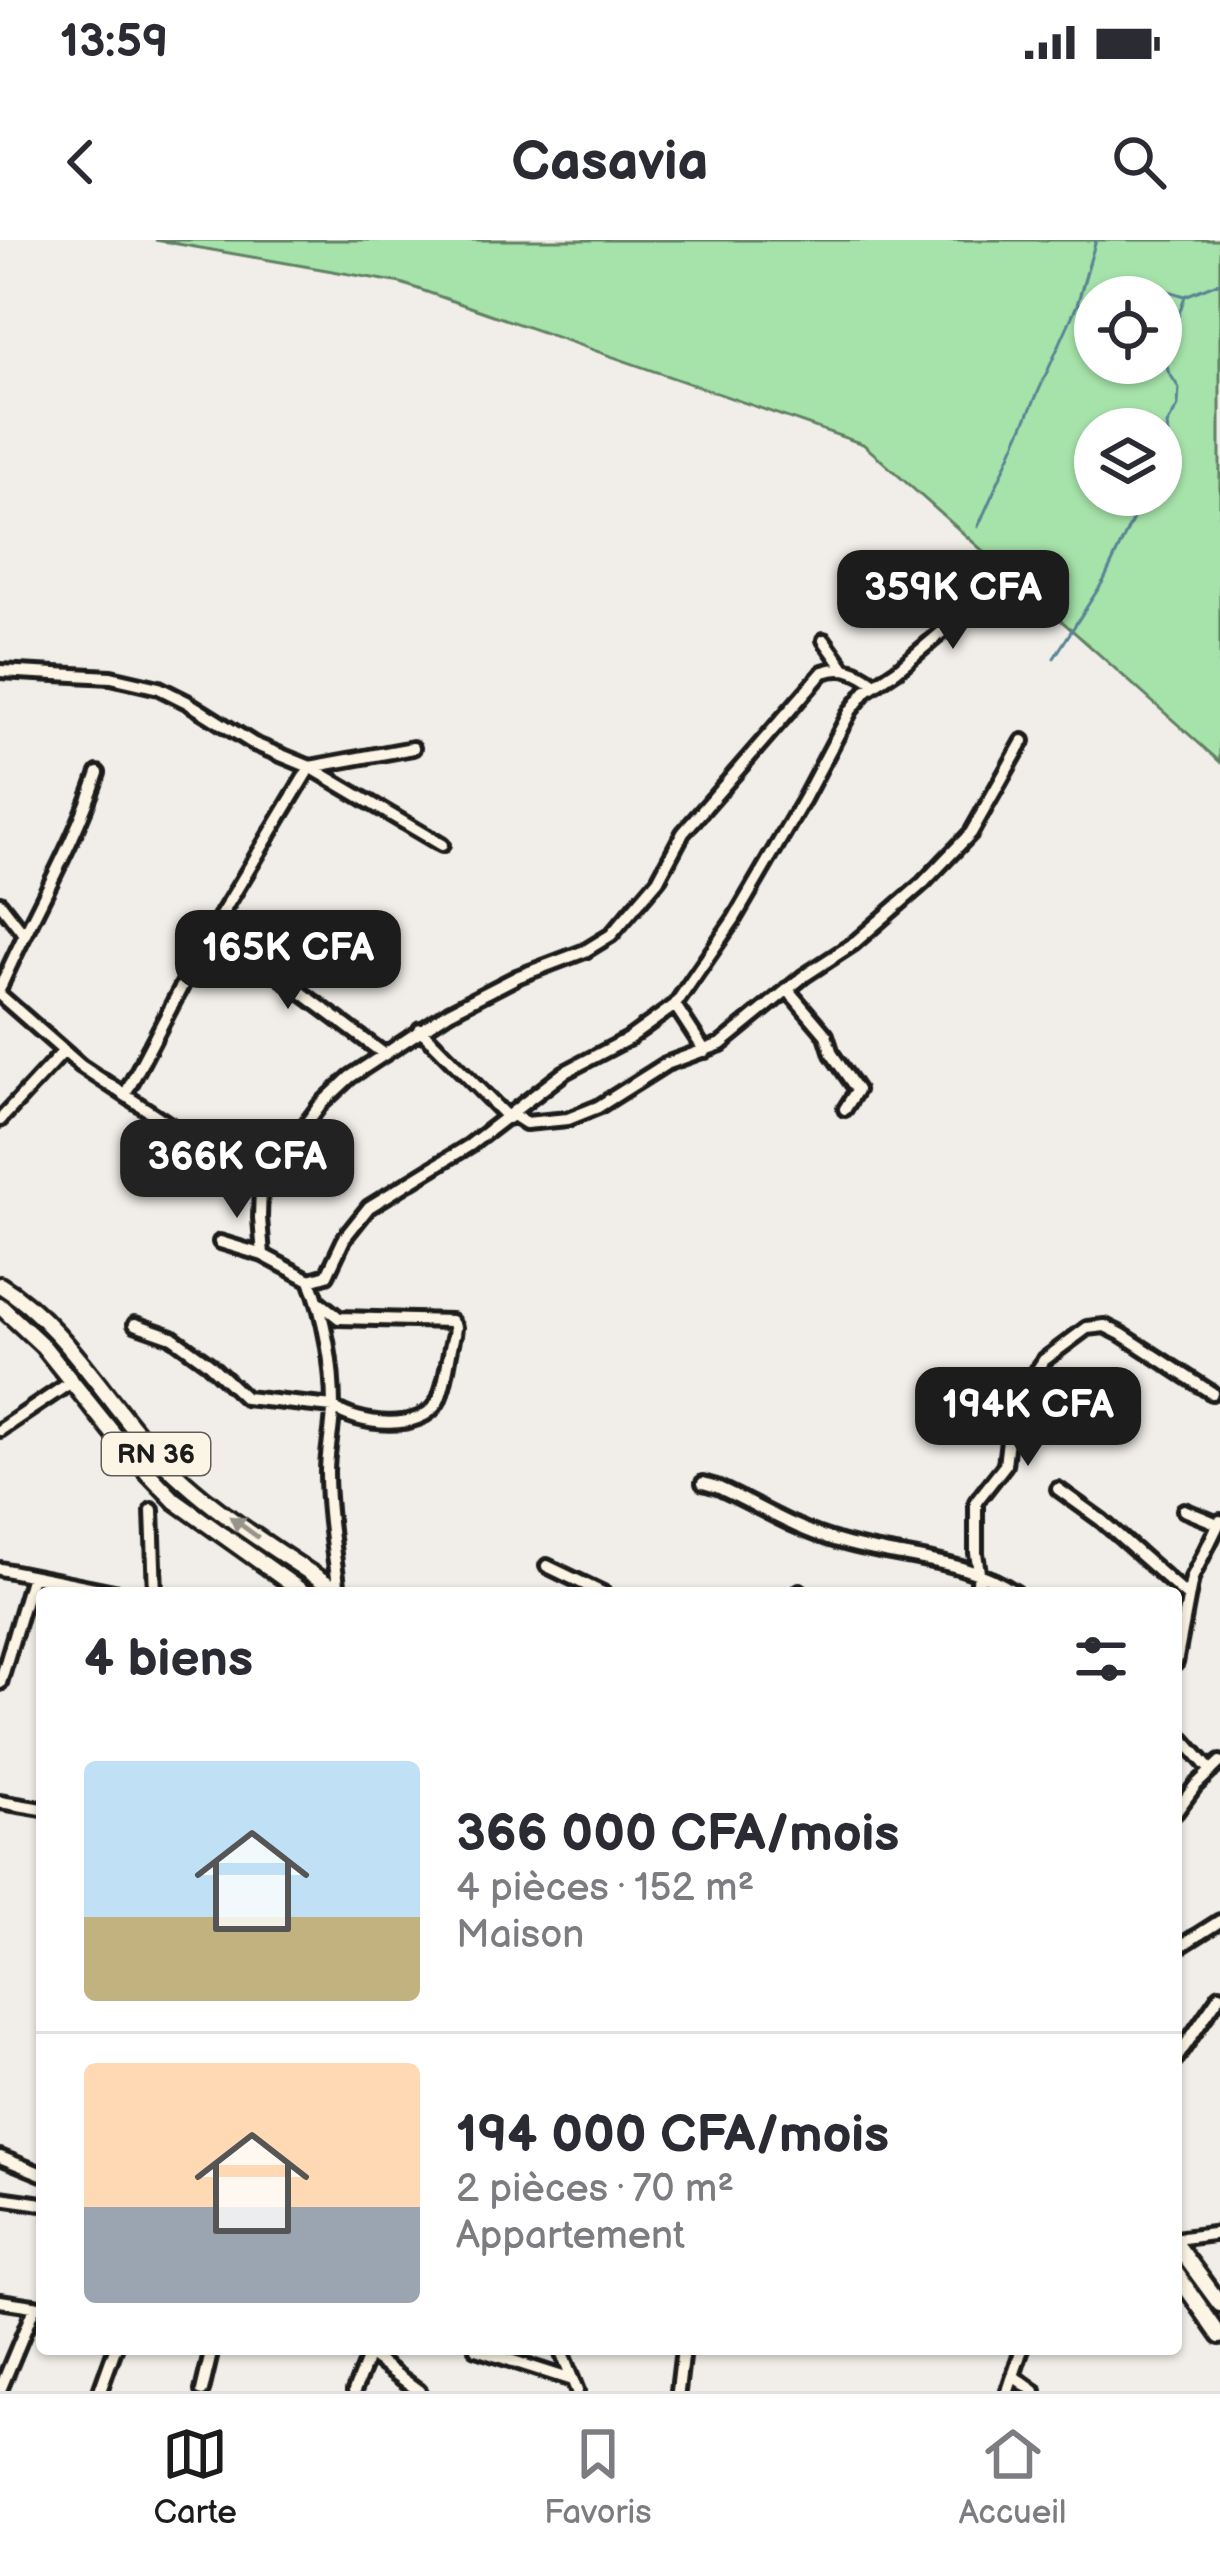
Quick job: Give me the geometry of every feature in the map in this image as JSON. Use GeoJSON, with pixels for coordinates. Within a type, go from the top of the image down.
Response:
{"type":"FeatureCollection","features":[{"type":"Feature","properties":{"kind":"main road","name":"RN 36"},"geometry":{"type":"LineString","coordinates":[[0,1285],[44,1319],[170,1468],[201,1496],[332,1587]]}},
{"type":"Feature","properties":{"kind":"main road","name":"RN 36"},"geometry":{"type":"LineString","coordinates":[[0,1306],[43,1346],[146,1473],[176,1501],[296,1587]]}},
{"type":"Feature","properties":{"kind":"main road"},"geometry":{"type":"LineString","coordinates":[[1182,2250],[1220,2304]]}},
{"type":"Feature","properties":{"kind":"main road"},"geometry":{"type":"LineString","coordinates":[[1182,2282],[1220,2336]]}},
{"type":"Feature","properties":{"kind":"street"},"geometry":{"type":"LineString","coordinates":[[310,1280],[327,1275],[345,1237],[370,1207],[510,1116],[565,1072],[628,1039],[676,1005],[734,919],[851,710],[875,684],[941,632],[980,566]]}},
{"type":"Feature","properties":{"kind":"street"},"geometry":{"type":"LineString","coordinates":[[824,640],[844,668]]}},
{"type":"Feature","properties":{"kind":"street"},"geometry":{"type":"LineString","coordinates":[[263,1255],[261,1186],[320,1105],[350,1077],[420,1029],[503,983],[585,951],[611,935],[658,880],[677,840],[823,672],[853,670],[875,684]]}},
{"type":"Feature","properties":{"kind":"street"},"geometry":{"type":"LineString","coordinates":[[0,671],[111,677],[159,688],[254,744],[310,767],[442,845]]}},
{"type":"Feature","properties":{"kind":"street"},"geometry":{"type":"LineString","coordinates":[[420,1029],[510,1116],[526,1123],[568,1119],[598,1107],[667,1064],[705,1052],[732,1036],[787,989],[864,935],[950,858],[970,833],[1023,741]]}},
{"type":"Feature","properties":{"kind":"street"},"geometry":{"type":"LineString","coordinates":[[126,1093],[205,942],[310,767],[413,748]]}},
{"type":"Feature","properties":{"kind":"street"},"geometry":{"type":"LineString","coordinates":[[98,773],[74,839],[24,934],[0,992],[63,1052],[261,1186]]}},
{"type":"Feature","properties":{"kind":"street"},"geometry":{"type":"LineString","coordinates":[[0,903],[24,934]]}},
{"type":"Feature","properties":{"kind":"street"},"geometry":{"type":"LineString","coordinates":[[205,942],[259,962],[384,1054]]}},
{"type":"Feature","properties":{"kind":"street"},"geometry":{"type":"LineString","coordinates":[[787,989],[826,1035],[832,1054],[857,1090],[845,1109]]}},
{"type":"Feature","properties":{"kind":"street"},"geometry":{"type":"LineString","coordinates":[[676,1005],[705,1052]]}},
{"type":"Feature","properties":{"kind":"street"},"geometry":{"type":"LineString","coordinates":[[0,1120],[63,1052]]}},
{"type":"Feature","properties":{"kind":"street"},"geometry":{"type":"LineString","coordinates":[[220,1242],[263,1255],[310,1280],[319,1302],[331,1370],[328,1503],[339,1587]]}},
{"type":"Feature","properties":{"kind":"street"},"geometry":{"type":"LineString","coordinates":[[135,1324],[172,1337],[245,1399],[333,1407],[344,1415],[381,1423],[410,1420],[432,1411],[441,1394],[455,1327],[451,1321],[339,1318],[319,1302]]}},
{"type":"Feature","properties":{"kind":"street"},"geometry":{"type":"LineString","coordinates":[[978,1587],[976,1502],[1005,1465],[1011,1414],[1020,1397],[1045,1360],[1066,1342],[1087,1328],[1105,1326],[1212,1394]]}},
{"type":"Feature","properties":{"kind":"street"},"geometry":{"type":"LineString","coordinates":[[0,1430],[71,1382]]}},
{"type":"Feature","properties":{"kind":"street"},"geometry":{"type":"LineString","coordinates":[[703,1483],[832,1540],[979,1572],[1005,1587]]}},
{"type":"Feature","properties":{"kind":"street"},"geometry":{"type":"LineString","coordinates":[[1058,1490],[1101,1520],[1177,1587]]}},
{"type":"Feature","properties":{"kind":"street"},"geometry":{"type":"LineString","coordinates":[[152,1510],[155,1587]]}},
{"type":"Feature","properties":{"kind":"street"},"geometry":{"type":"LineString","coordinates":[[1182,1630],[1192,1577],[1219,1523],[1184,1510]]}},
{"type":"Feature","properties":{"kind":"street"},"geometry":{"type":"LineString","coordinates":[[548,1566],[591,1587]]}},
{"type":"Feature","properties":{"kind":"street"},"geometry":{"type":"LineString","coordinates":[[0,1569],[88,1587]]}},
{"type":"Feature","properties":{"kind":"street"},"geometry":{"type":"LineString","coordinates":[[0,1683],[32,1576]]}},
{"type":"Feature","properties":{"kind":"street"},"geometry":{"type":"LineString","coordinates":[[1182,1592],[1188,1597]]}},
{"type":"Feature","properties":{"kind":"street"},"geometry":{"type":"LineString","coordinates":[[1182,1736],[1216,1767],[1182,1802]]}},
{"type":"Feature","properties":{"kind":"street"},"geometry":{"type":"LineString","coordinates":[[0,1802],[36,1808]]}},
{"type":"Feature","properties":{"kind":"street"},"geometry":{"type":"LineString","coordinates":[[1182,1945],[1220,1921]]}},
{"type":"Feature","properties":{"kind":"street"},"geometry":{"type":"LineString","coordinates":[[1182,2049],[1220,1995]]}},
{"type":"Feature","properties":{"kind":"street"},"geometry":{"type":"LineString","coordinates":[[0,2157],[36,2172]]}},
{"type":"Feature","properties":{"kind":"street"},"geometry":{"type":"LineString","coordinates":[[0,2198],[36,2203]]}},
{"type":"Feature","properties":{"kind":"street"},"geometry":{"type":"LineString","coordinates":[[1182,2241],[1220,2233]]}},
{"type":"Feature","properties":{"kind":"street"},"geometry":{"type":"LineString","coordinates":[[0,2301],[36,2307]]}},
{"type":"Feature","properties":{"kind":"street"},"geometry":{"type":"LineString","coordinates":[[0,2390],[36,2311]]}},
{"type":"Feature","properties":{"kind":"street"},"geometry":{"type":"LineString","coordinates":[[100,2391],[114,2355]]}},
{"type":"Feature","properties":{"kind":"street"},"geometry":{"type":"LineString","coordinates":[[202,2391],[210,2355]]}},
{"type":"Feature","properties":{"kind":"street"},"geometry":{"type":"LineString","coordinates":[[354,2391],[364,2355]]}},
{"type":"Feature","properties":{"kind":"street"},"geometry":{"type":"LineString","coordinates":[[370,2355],[419,2391]]}},
{"type":"Feature","properties":{"kind":"street"},"geometry":{"type":"LineString","coordinates":[[492,2355],[574,2385]]}},
{"type":"Feature","properties":{"kind":"street"},"geometry":{"type":"LineString","coordinates":[[562,2355],[574,2385]]}},
{"type":"Feature","properties":{"kind":"street"},"geometry":{"type":"LineString","coordinates":[[678,2391],[681,2355]]}},
{"type":"Feature","properties":{"kind":"street"},"geometry":{"type":"LineString","coordinates":[[1008,2391],[1018,2355]]}},
{"type":"Feature","properties":{"kind":"street"},"geometry":{"type":"LineString","coordinates":[[1013,2376],[1034,2391]]}},
{"type":"Feature","properties":{"kind":"green space"},"geometry":{"type":"Polygon","coordinates":[[[155,240],[1220,240],[1220,762],[863,444],[401,283],[155,240]]]}},
{"type":"Feature","properties":{"kind":"waterway"},"geometry":{"type":"LineString","coordinates":[[978,527],[1077,305],[1096,240]]}},
{"type":"Feature","properties":{"kind":"waterway"},"geometry":{"type":"LineString","coordinates":[[1182,295],[1220,282]]}},
{"type":"Feature","properties":{"kind":"waterway"},"geometry":{"type":"LineString","coordinates":[[1177,408],[1179,388],[1165,355],[1185,296]]}},
{"type":"Feature","properties":{"kind":"waterway"},"geometry":{"type":"LineString","coordinates":[[1054,658],[1104,580],[1134,516]]}}]}
